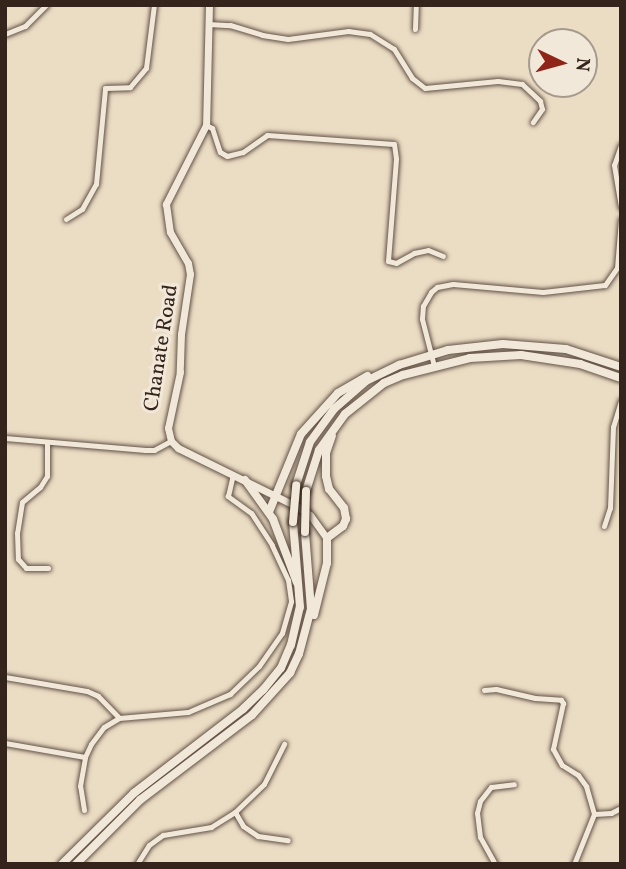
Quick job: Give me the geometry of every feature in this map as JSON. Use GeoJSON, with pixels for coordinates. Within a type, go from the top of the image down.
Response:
{"type":"FeatureCollection","features":[{"type":"Feature","properties":{"kind":"main road"},"geometry":{"type":"LineString","coordinates":[[269,512],[277,486],[301,434],[338,393],[357,380],[431,354],[486,344],[522,344],[566,349],[621,367]]}},
{"type":"Feature","properties":{"kind":"main road"},"geometry":{"type":"LineString","coordinates":[[303,644],[308,629],[312,588],[305,532],[306,491],[319,450],[345,414],[384,383],[434,366],[470,358],[522,355],[580,364],[621,378]]}},
{"type":"Feature","properties":{"kind":"main road"},"geometry":{"type":"LineString","coordinates":[[62,864],[134,793],[263,690],[281,668],[291,645],[300,607],[293,522],[296,485],[310,442],[321,425],[351,393],[381,372]]}},
{"type":"Feature","properties":{"kind":"main road"},"geometry":{"type":"LineString","coordinates":[[76,864],[140,800],[252,715],[289,673],[311,627],[325,573],[327,538],[343,526],[346,519],[344,508],[330,489],[325,464],[332,435],[345,414]]}},
{"type":"Feature","properties":{"kind":"main road"},"geometry":{"type":"LineString","coordinates":[[245,480],[269,512],[298,584],[300,607]]}},
{"type":"Feature","properties":{"kind":"street"},"geometry":{"type":"LineString","coordinates":[[5,34],[25,26],[46,5]]}},
{"type":"Feature","properties":{"kind":"street"},"geometry":{"type":"LineString","coordinates":[[66,219],[82,209],[96,184],[105,88],[130,87],[146,68],[154,5]]}},
{"type":"Feature","properties":{"kind":"street","name":"Chanate Road"},"geometry":{"type":"LineString","coordinates":[[209,5],[206,125],[166,204],[170,232],[188,264],[190,274],[181,334],[180,372],[168,422],[172,441],[186,454],[245,480],[310,515],[327,538]]}},
{"type":"Feature","properties":{"kind":"street"},"geometry":{"type":"LineString","coordinates":[[415,29],[416,5]]}},
{"type":"Feature","properties":{"kind":"street"},"geometry":{"type":"LineString","coordinates":[[208,24],[230,25],[262,35],[288,39],[348,31],[370,34],[394,49],[412,78],[425,88],[498,81],[522,85],[536,94],[540,101],[542,109],[533,122]]}},
{"type":"Feature","properties":{"kind":"street"},"geometry":{"type":"LineString","coordinates":[[206,125],[212,128],[220,152],[227,156],[243,152],[267,135],[394,144],[396,159],[388,261],[396,263],[414,253],[428,250],[443,256]]}},
{"type":"Feature","properties":{"kind":"street"},"geometry":{"type":"LineString","coordinates":[[621,145],[614,165],[621,207]]}},
{"type":"Feature","properties":{"kind":"street"},"geometry":{"type":"LineString","coordinates":[[434,366],[422,312],[426,298],[437,287],[453,284],[543,292],[597,288],[615,274],[621,219]]}},
{"type":"Feature","properties":{"kind":"street"},"geometry":{"type":"LineString","coordinates":[[604,526],[610,508],[613,427],[621,400]]}},
{"type":"Feature","properties":{"kind":"street"},"geometry":{"type":"LineString","coordinates":[[5,438],[154,450],[172,441]]}},
{"type":"Feature","properties":{"kind":"street"},"geometry":{"type":"LineString","coordinates":[[47,442],[47,476],[40,487],[22,502],[17,533],[18,559],[26,568],[48,568]]}},
{"type":"Feature","properties":{"kind":"street"},"geometry":{"type":"LineString","coordinates":[[84,810],[80,786],[85,757],[97,735],[119,718],[188,712],[230,694],[259,666],[282,633],[291,601],[288,580],[272,545],[251,513],[228,496],[233,475]]}},
{"type":"Feature","properties":{"kind":"street"},"geometry":{"type":"LineString","coordinates":[[5,677],[87,691],[98,696],[119,718]]}},
{"type":"Feature","properties":{"kind":"street"},"geometry":{"type":"LineString","coordinates":[[484,690],[496,689],[535,698],[561,700],[564,707],[553,749],[562,765],[578,775],[586,786],[594,814],[575,864]]}},
{"type":"Feature","properties":{"kind":"street"},"geometry":{"type":"LineString","coordinates":[[5,743],[85,757]]}},
{"type":"Feature","properties":{"kind":"street"},"geometry":{"type":"LineString","coordinates":[[137,864],[149,845],[163,835],[211,827],[235,812],[264,784],[284,744]]}},
{"type":"Feature","properties":{"kind":"street"},"geometry":{"type":"LineString","coordinates":[[495,864],[480,837],[477,813],[480,801],[491,787],[514,784]]}},
{"type":"Feature","properties":{"kind":"street"},"geometry":{"type":"LineString","coordinates":[[594,814],[611,813],[621,808]]}},
{"type":"Feature","properties":{"kind":"street"},"geometry":{"type":"LineString","coordinates":[[235,812],[243,826],[258,836],[288,840]]}}]}
